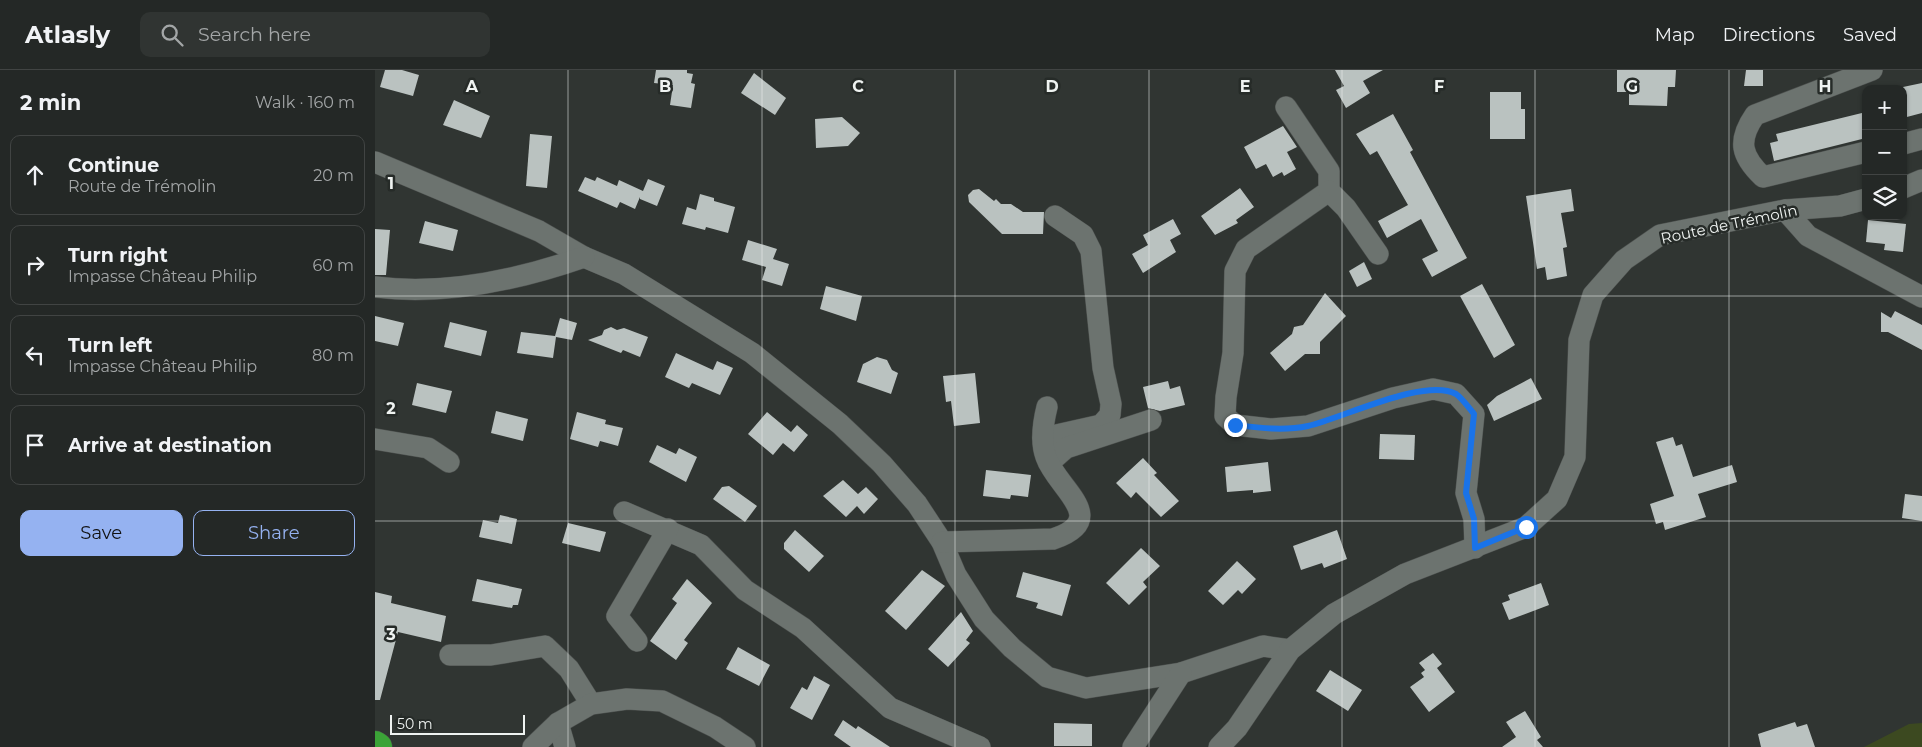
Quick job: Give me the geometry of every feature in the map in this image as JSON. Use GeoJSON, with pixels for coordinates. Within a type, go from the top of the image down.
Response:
{"type":"FeatureCollection","features":[{"type":"Feature","properties":{"kind":"street"},"geometry":{"type":"LineString","coordinates":[[1862,153],[1763,177],[1747,162],[1743,141],[1747,126],[1755,115],[1872,70]]}},
{"type":"Feature","properties":{"kind":"street"},"geometry":{"type":"LineString","coordinates":[[1287,107],[1329,171],[1329,191],[1346,208],[1378,254]]}},
{"type":"Feature","properties":{"kind":"street"},"geometry":{"type":"LineString","coordinates":[[1907,143],[1922,139]]}},
{"type":"Feature","properties":{"kind":"street"},"geometry":{"type":"LineString","coordinates":[[375,162],[539,231],[584,257],[624,274],[752,352],[840,424],[882,464],[917,504],[942,542],[956,575],[984,619],[1012,648],[1047,676],[1087,688],[1181,673],[1263,646],[1290,650]]}},
{"type":"Feature","properties":{"kind":"street"},"geometry":{"type":"LineString","coordinates":[[1907,186],[1922,180]]}},
{"type":"Feature","properties":{"kind":"street"},"geometry":{"type":"LineString","coordinates":[[1329,191],[1246,249],[1235,271],[1233,353],[1225,397],[1225,416],[1235,425],[1271,430],[1308,426],[1393,398],[1433,389],[1456,394],[1474,414],[1466,493],[1474,519],[1475,548]]}},
{"type":"Feature","properties":{"kind":"street","name":"Route de Trémolin"},"geometry":{"type":"LineString","coordinates":[[1219,747],[1237,728],[1290,650],[1334,614],[1405,574],[1526,527],[1557,499],[1575,457],[1579,340],[1593,295],[1625,260],[1660,235],[1785,210],[1840,206],[1862,200]]}},
{"type":"Feature","properties":{"kind":"street"},"geometry":{"type":"LineString","coordinates":[[1785,210],[1808,236],[1922,296]]}},
{"type":"Feature","properties":{"kind":"street"},"geometry":{"type":"LineString","coordinates":[[1043,438],[1101,425],[1110,415],[1111,404],[1103,368],[1091,251],[1083,234],[1055,216]]}},
{"type":"Feature","properties":{"kind":"street"},"geometry":{"type":"LineString","coordinates":[[375,287],[471,286],[539,273],[584,257]]}},
{"type":"Feature","properties":{"kind":"street"},"geometry":{"type":"LineString","coordinates":[[942,542],[1053,540],[1066,535],[1076,528],[1081,516],[1077,503],[1060,482],[1045,456],[1042,427],[1047,407]]}},
{"type":"Feature","properties":{"kind":"street"},"geometry":{"type":"LineString","coordinates":[[1049,463],[1066,448],[1151,420]]}},
{"type":"Feature","properties":{"kind":"street"},"geometry":{"type":"LineString","coordinates":[[375,439],[428,448],[449,462]]}},
{"type":"Feature","properties":{"kind":"street"},"geometry":{"type":"LineString","coordinates":[[624,512],[701,544],[745,590],[803,628],[890,708],[980,747]]}},
{"type":"Feature","properties":{"kind":"street"},"geometry":{"type":"LineString","coordinates":[[637,641],[617,616],[668,529]]}},
{"type":"Feature","properties":{"kind":"street"},"geometry":{"type":"LineString","coordinates":[[451,655],[491,655],[545,646],[569,669],[591,704]]}},
{"type":"Feature","properties":{"kind":"street"},"geometry":{"type":"LineString","coordinates":[[1133,747],[1181,673]]}},
{"type":"Feature","properties":{"kind":"street"},"geometry":{"type":"LineString","coordinates":[[533,747],[558,723],[591,704],[627,699],[662,701],[715,727],[745,747]]}},
{"type":"Feature","properties":{"kind":"street"},"geometry":{"type":"LineString","coordinates":[[558,723],[565,747]]}},
{"type":"Feature","properties":{"kind":"green space"},"geometry":{"type":"Polygon","coordinates":[[[1922,723],[1922,747],[1864,747],[1909,724],[1922,723]]]}},
{"type":"Feature","properties":{"kind":"building"},"geometry":{"type":"Polygon","coordinates":[[[385,70],[402,70],[419,75],[413,96],[380,87],[385,70]]]}},
{"type":"Feature","properties":{"kind":"building"},"geometry":{"type":"Polygon","coordinates":[[[656,70],[687,70],[687,73],[693,74],[691,83],[695,84],[691,108],[670,105],[673,85],[654,83],[656,70]]]}},
{"type":"Feature","properties":{"kind":"building"},"geometry":{"type":"Polygon","coordinates":[[[1335,70],[1383,70],[1363,81],[1370,93],[1346,108],[1336,90],[1344,86],[1335,70]]]}},
{"type":"Feature","properties":{"kind":"building"},"geometry":{"type":"Polygon","coordinates":[[[1617,70],[1676,70],[1675,87],[1668,87],[1667,106],[1629,105],[1629,92],[1617,92],[1617,70]]]}},
{"type":"Feature","properties":{"kind":"building"},"geometry":{"type":"Polygon","coordinates":[[[1746,70],[1763,70],[1763,86],[1744,86],[1746,70]]]}},
{"type":"Feature","properties":{"kind":"building"},"geometry":{"type":"Polygon","coordinates":[[[754,73],[786,98],[775,115],[741,93],[754,73]]]}},
{"type":"Feature","properties":{"kind":"building"},"geometry":{"type":"Polygon","coordinates":[[[1922,83],[1922,113],[1907,117],[1907,86],[1922,83]]]}},
{"type":"Feature","properties":{"kind":"building"},"geometry":{"type":"Polygon","coordinates":[[[1490,92],[1521,92],[1521,109],[1525,109],[1525,139],[1490,139],[1490,92]]]}},
{"type":"Feature","properties":{"kind":"building"},"geometry":{"type":"Polygon","coordinates":[[[454,100],[490,116],[481,138],[443,125],[454,100]]]}},
{"type":"Feature","properties":{"kind":"building"},"geometry":{"type":"Polygon","coordinates":[[[1862,113],[1862,139],[1774,161],[1770,143],[1778,141],[1776,134],[1862,113]]]}},
{"type":"Feature","properties":{"kind":"building"},"geometry":{"type":"Polygon","coordinates":[[[1393,114],[1413,150],[1410,152],[1467,258],[1432,277],[1422,259],[1438,251],[1421,219],[1387,238],[1378,221],[1408,205],[1377,151],[1370,155],[1356,134],[1393,114]]]}},
{"type":"Feature","properties":{"kind":"building"},"geometry":{"type":"Polygon","coordinates":[[[842,117],[860,133],[848,146],[816,148],[815,119],[842,117]]]}},
{"type":"Feature","properties":{"kind":"building"},"geometry":{"type":"Polygon","coordinates":[[[1283,126],[1297,147],[1287,152],[1296,169],[1284,176],[1282,172],[1273,177],[1266,164],[1256,169],[1244,147],[1283,126]]]}},
{"type":"Feature","properties":{"kind":"building"},"geometry":{"type":"Polygon","coordinates":[[[530,134],[552,136],[547,188],[526,186],[530,134]]]}},
{"type":"Feature","properties":{"kind":"building"},"geometry":{"type":"Polygon","coordinates":[[[585,177],[595,181],[597,177],[617,186],[619,180],[643,191],[648,179],[665,186],[657,206],[640,199],[640,197],[635,209],[620,202],[617,208],[578,191],[585,177]]]}},
{"type":"Feature","properties":{"kind":"building"},"geometry":{"type":"Polygon","coordinates":[[[1240,188],[1254,207],[1236,220],[1238,223],[1215,235],[1201,216],[1240,188]]]}},
{"type":"Feature","properties":{"kind":"building"},"geometry":{"type":"Polygon","coordinates":[[[979,189],[994,201],[996,199],[1001,204],[1011,204],[1023,212],[1044,212],[1043,234],[1002,234],[969,202],[968,195],[973,190],[979,189]]]}},
{"type":"Feature","properties":{"kind":"building"},"geometry":{"type":"Polygon","coordinates":[[[1571,189],[1574,211],[1561,213],[1567,247],[1563,248],[1567,276],[1547,280],[1545,267],[1537,269],[1526,196],[1571,189]]]}},
{"type":"Feature","properties":{"kind":"building"},"geometry":{"type":"Polygon","coordinates":[[[700,194],[714,198],[714,201],[735,207],[728,233],[706,227],[705,230],[682,224],[687,207],[696,210],[700,194]]]}},
{"type":"Feature","properties":{"kind":"building"},"geometry":{"type":"Polygon","coordinates":[[[1173,219],[1181,234],[1170,240],[1176,252],[1143,273],[1132,254],[1148,245],[1143,235],[1173,219]]]}},
{"type":"Feature","properties":{"kind":"building"},"geometry":{"type":"Polygon","coordinates":[[[1868,220],[1906,224],[1903,252],[1884,250],[1885,244],[1866,242],[1868,220]]]}},
{"type":"Feature","properties":{"kind":"building"},"geometry":{"type":"Polygon","coordinates":[[[425,221],[458,230],[453,251],[419,243],[425,221]]]}},
{"type":"Feature","properties":{"kind":"building"},"geometry":{"type":"Polygon","coordinates":[[[375,229],[390,230],[386,275],[375,275],[375,229]]]}},
{"type":"Feature","properties":{"kind":"building"},"geometry":{"type":"Polygon","coordinates":[[[748,240],[777,249],[773,259],[789,264],[782,286],[762,280],[766,267],[742,260],[748,240]]]}},
{"type":"Feature","properties":{"kind":"building"},"geometry":{"type":"Polygon","coordinates":[[[1364,262],[1372,279],[1357,287],[1349,271],[1364,262]]]}},
{"type":"Feature","properties":{"kind":"building"},"geometry":{"type":"Polygon","coordinates":[[[1482,284],[1515,345],[1494,358],[1460,296],[1482,284]]]}},
{"type":"Feature","properties":{"kind":"building"},"geometry":{"type":"Polygon","coordinates":[[[826,286],[862,296],[856,321],[820,309],[826,286]]]}},
{"type":"Feature","properties":{"kind":"building"},"geometry":{"type":"Polygon","coordinates":[[[1325,293],[1346,316],[1320,342],[1320,354],[1305,354],[1285,371],[1270,353],[1292,334],[1294,327],[1303,325],[1325,293]]]}},
{"type":"Feature","properties":{"kind":"building"},"geometry":{"type":"Polygon","coordinates":[[[1895,311],[1922,325],[1922,350],[1888,332],[1881,332],[1881,312],[1891,318],[1895,311]]]}},
{"type":"Feature","properties":{"kind":"building"},"geometry":{"type":"Polygon","coordinates":[[[375,316],[404,323],[398,346],[375,341],[375,316]]]}},
{"type":"Feature","properties":{"kind":"building"},"geometry":{"type":"Polygon","coordinates":[[[560,318],[577,323],[572,340],[556,337],[553,358],[517,353],[521,332],[555,336],[560,318]]]}},
{"type":"Feature","properties":{"kind":"building"},"geometry":{"type":"Polygon","coordinates":[[[450,322],[487,331],[481,356],[444,347],[450,322]]]}},
{"type":"Feature","properties":{"kind":"building"},"geometry":{"type":"Polygon","coordinates":[[[611,327],[617,330],[624,328],[648,337],[640,357],[623,350],[621,353],[588,340],[602,335],[604,330],[611,327]]]}},
{"type":"Feature","properties":{"kind":"building"},"geometry":{"type":"Polygon","coordinates":[[[676,353],[713,370],[717,361],[733,368],[720,395],[692,383],[689,388],[665,377],[676,353]]]}},
{"type":"Feature","properties":{"kind":"building"},"geometry":{"type":"Polygon","coordinates":[[[877,357],[887,360],[892,370],[898,373],[891,394],[857,382],[863,364],[877,357]]]}},
{"type":"Feature","properties":{"kind":"building"},"geometry":{"type":"Polygon","coordinates":[[[975,373],[980,423],[954,426],[951,401],[946,402],[943,376],[975,373]]]}},
{"type":"Feature","properties":{"kind":"building"},"geometry":{"type":"Polygon","coordinates":[[[1531,378],[1542,399],[1494,421],[1487,405],[1497,396],[1531,378]]]}},
{"type":"Feature","properties":{"kind":"building"},"geometry":{"type":"Polygon","coordinates":[[[1168,381],[1170,389],[1180,386],[1185,405],[1160,411],[1148,408],[1143,387],[1168,381]]]}},
{"type":"Feature","properties":{"kind":"building"},"geometry":{"type":"Polygon","coordinates":[[[417,383],[452,391],[446,413],[412,405],[417,383]]]}},
{"type":"Feature","properties":{"kind":"building"},"geometry":{"type":"Polygon","coordinates":[[[496,411],[528,419],[523,441],[491,433],[496,411]]]}},
{"type":"Feature","properties":{"kind":"building"},"geometry":{"type":"Polygon","coordinates":[[[577,412],[606,420],[605,424],[623,428],[618,446],[600,441],[598,447],[570,439],[577,412]]]}},
{"type":"Feature","properties":{"kind":"building"},"geometry":{"type":"Polygon","coordinates":[[[767,412],[791,432],[797,425],[808,435],[794,452],[783,443],[773,455],[748,434],[767,412]]]}},
{"type":"Feature","properties":{"kind":"building"},"geometry":{"type":"Polygon","coordinates":[[[1380,434],[1415,435],[1414,460],[1379,459],[1380,434]]]}},
{"type":"Feature","properties":{"kind":"building"},"geometry":{"type":"Polygon","coordinates":[[[1673,437],[1676,446],[1682,444],[1693,477],[1732,465],[1737,482],[1698,494],[1706,517],[1665,530],[1663,522],[1656,524],[1650,504],[1674,496],[1656,442],[1673,437]]]}},
{"type":"Feature","properties":{"kind":"building"},"geometry":{"type":"Polygon","coordinates":[[[657,445],[676,454],[679,448],[697,457],[686,482],[649,462],[657,445]]]}},
{"type":"Feature","properties":{"kind":"building"},"geometry":{"type":"Polygon","coordinates":[[[1143,458],[1157,473],[1154,475],[1179,501],[1161,517],[1136,492],[1131,498],[1116,483],[1143,458]]]}},
{"type":"Feature","properties":{"kind":"building"},"geometry":{"type":"Polygon","coordinates":[[[1268,462],[1271,491],[1253,493],[1253,490],[1227,492],[1225,467],[1268,462]]]}},
{"type":"Feature","properties":{"kind":"building"},"geometry":{"type":"Polygon","coordinates":[[[986,470],[1031,475],[1028,497],[1011,495],[1010,499],[983,496],[986,470]]]}},
{"type":"Feature","properties":{"kind":"building"},"geometry":{"type":"Polygon","coordinates":[[[843,480],[858,494],[866,487],[878,499],[864,514],[857,506],[846,517],[823,496],[843,480]]]}},
{"type":"Feature","properties":{"kind":"building"},"geometry":{"type":"Polygon","coordinates":[[[729,486],[757,506],[745,522],[713,499],[722,487],[729,486]]]}},
{"type":"Feature","properties":{"kind":"building"},"geometry":{"type":"Polygon","coordinates":[[[1905,494],[1922,496],[1922,521],[1902,518],[1905,494]]]}},
{"type":"Feature","properties":{"kind":"building"},"geometry":{"type":"Polygon","coordinates":[[[500,515],[517,519],[512,544],[479,537],[483,520],[498,523],[500,515]]]}},
{"type":"Feature","properties":{"kind":"building"},"geometry":{"type":"Polygon","coordinates":[[[568,523],[606,532],[600,552],[562,543],[568,523]]]}},
{"type":"Feature","properties":{"kind":"building"},"geometry":{"type":"Polygon","coordinates":[[[795,530],[824,556],[809,572],[784,549],[784,543],[795,530]]]}},
{"type":"Feature","properties":{"kind":"building"},"geometry":{"type":"Polygon","coordinates":[[[1337,530],[1347,559],[1324,568],[1322,563],[1301,570],[1293,546],[1337,530]]]}},
{"type":"Feature","properties":{"kind":"building"},"geometry":{"type":"Polygon","coordinates":[[[1141,548],[1160,566],[1143,582],[1147,587],[1129,605],[1106,583],[1141,548]]]}},
{"type":"Feature","properties":{"kind":"building"},"geometry":{"type":"Polygon","coordinates":[[[1237,561],[1256,579],[1242,594],[1238,590],[1223,605],[1208,591],[1237,561]]]}},
{"type":"Feature","properties":{"kind":"building"},"geometry":{"type":"Polygon","coordinates":[[[922,570],[945,586],[906,630],[885,611],[922,570]]]}},
{"type":"Feature","properties":{"kind":"building"},"geometry":{"type":"Polygon","coordinates":[[[1023,572],[1071,585],[1062,616],[1036,608],[1038,603],[1016,597],[1023,572]]]}},
{"type":"Feature","properties":{"kind":"building"},"geometry":{"type":"Polygon","coordinates":[[[477,579],[522,589],[518,605],[513,605],[512,608],[472,601],[477,579]]]}},
{"type":"Feature","properties":{"kind":"building"},"geometry":{"type":"Polygon","coordinates":[[[687,579],[712,603],[684,640],[688,643],[676,660],[650,641],[677,603],[672,599],[687,579]]]}},
{"type":"Feature","properties":{"kind":"building"},"geometry":{"type":"Polygon","coordinates":[[[1541,583],[1549,605],[1509,620],[1502,603],[1510,600],[1508,595],[1541,583]]]}},
{"type":"Feature","properties":{"kind":"building"},"geometry":{"type":"Polygon","coordinates":[[[375,592],[392,596],[391,603],[446,616],[441,642],[398,632],[380,700],[375,700],[375,592]]]}},
{"type":"Feature","properties":{"kind":"building"},"geometry":{"type":"Polygon","coordinates":[[[961,612],[973,631],[966,640],[970,643],[948,667],[928,649],[961,612]]]}},
{"type":"Feature","properties":{"kind":"building"},"geometry":{"type":"Polygon","coordinates":[[[738,647],[770,665],[759,686],[726,669],[738,647]]]}},
{"type":"Feature","properties":{"kind":"building"},"geometry":{"type":"Polygon","coordinates":[[[1433,653],[1442,664],[1437,668],[1455,692],[1429,712],[1410,687],[1424,677],[1421,673],[1425,670],[1419,663],[1433,653]]]}},
{"type":"Feature","properties":{"kind":"building"},"geometry":{"type":"Polygon","coordinates":[[[1330,670],[1362,690],[1348,711],[1316,691],[1330,670]]]}},
{"type":"Feature","properties":{"kind":"building"},"geometry":{"type":"Polygon","coordinates":[[[814,676],[830,685],[812,720],[790,708],[802,687],[807,690],[814,676]]]}},
{"type":"Feature","properties":{"kind":"building"},"geometry":{"type":"Polygon","coordinates":[[[1525,711],[1541,737],[1537,740],[1543,747],[1502,747],[1516,737],[1506,722],[1525,711]]]}},
{"type":"Feature","properties":{"kind":"building"},"geometry":{"type":"Polygon","coordinates":[[[843,720],[856,729],[858,726],[890,747],[851,747],[834,735],[843,720]]]}},
{"type":"Feature","properties":{"kind":"building"},"geometry":{"type":"Polygon","coordinates":[[[1795,722],[1797,727],[1807,724],[1815,747],[1761,747],[1758,734],[1795,722]]]}},
{"type":"Feature","properties":{"kind":"building"},"geometry":{"type":"Polygon","coordinates":[[[1054,723],[1092,724],[1092,746],[1054,746],[1054,723]]]}},
{"type":"Feature","properties":{"kind":"route"},"geometry":{"type":"LineString","coordinates":[[1235,425],[1271,430],[1308,426],[1393,398],[1433,389],[1456,394],[1474,414],[1466,493],[1474,519],[1475,548],[1526,527]]}}]}
